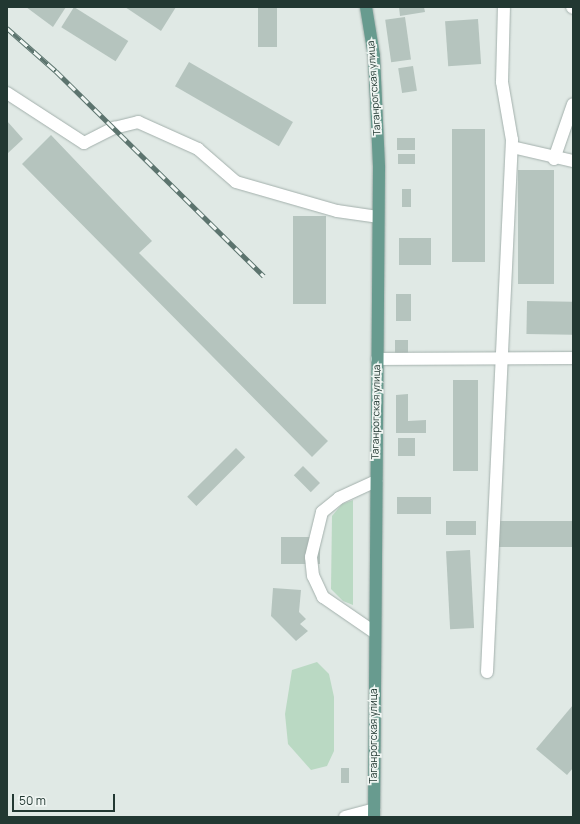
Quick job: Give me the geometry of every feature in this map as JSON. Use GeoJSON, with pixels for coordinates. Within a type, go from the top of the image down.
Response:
{"type":"FeatureCollection","features":[{"type":"Feature","properties":{"kind":"main road","name":"Таганрогская улица"},"geometry":{"type":"LineString","coordinates":[[366,7],[374,56],[378,217],[374,632],[374,813]]}},
{"type":"Feature","properties":{"kind":"lane"},"geometry":{"type":"LineString","coordinates":[[487,672],[504,359],[512,147],[502,82],[504,7]]}},
{"type":"Feature","properties":{"kind":"lane"},"geometry":{"type":"LineString","coordinates":[[7,93],[46,122],[84,142],[114,128],[138,122],[198,149],[236,182],[337,211],[378,217]]}},
{"type":"Feature","properties":{"kind":"lane"},"geometry":{"type":"LineString","coordinates":[[554,159],[573,104]]}},
{"type":"Feature","properties":{"kind":"lane"},"geometry":{"type":"LineString","coordinates":[[512,147],[554,159],[573,162]]}},
{"type":"Feature","properties":{"kind":"lane"},"geometry":{"type":"LineString","coordinates":[[377,359],[573,358]]}},
{"type":"Feature","properties":{"kind":"lane"},"geometry":{"type":"LineString","coordinates":[[374,632],[323,597],[313,576],[311,557],[322,512],[338,498],[376,481]]}},
{"type":"Feature","properties":{"kind":"lane"},"geometry":{"type":"LineString","coordinates":[[345,817],[374,813]]}},
{"type":"Feature","properties":{"kind":"green space"},"geometry":{"type":"Polygon","coordinates":[[[353,500],[353,605],[343,601],[331,589],[332,516],[342,504],[353,500]]]}},
{"type":"Feature","properties":{"kind":"green space"},"geometry":{"type":"Polygon","coordinates":[[[317,662],[329,674],[334,697],[334,751],[327,766],[311,770],[288,744],[285,714],[292,670],[317,662]]]}},
{"type":"Feature","properties":{"kind":"building"},"geometry":{"type":"Polygon","coordinates":[[[26,7],[66,7],[53,27],[26,7]]]}},
{"type":"Feature","properties":{"kind":"building"},"geometry":{"type":"Polygon","coordinates":[[[74,7],[128,41],[116,61],[61,27],[74,7]]]}},
{"type":"Feature","properties":{"kind":"building"},"geometry":{"type":"Polygon","coordinates":[[[125,7],[176,7],[161,31],[125,7]]]}},
{"type":"Feature","properties":{"kind":"building"},"geometry":{"type":"Polygon","coordinates":[[[258,7],[277,7],[277,47],[258,47],[258,7]]]}},
{"type":"Feature","properties":{"kind":"building"},"geometry":{"type":"Polygon","coordinates":[[[399,7],[424,7],[425,12],[400,16],[399,7]]]}},
{"type":"Feature","properties":{"kind":"building"},"geometry":{"type":"Polygon","coordinates":[[[405,17],[411,60],[391,62],[385,20],[405,17]]]}},
{"type":"Feature","properties":{"kind":"building"},"geometry":{"type":"Polygon","coordinates":[[[478,19],[481,64],[448,66],[445,21],[478,19]]]}},
{"type":"Feature","properties":{"kind":"building"},"geometry":{"type":"Polygon","coordinates":[[[189,62],[293,122],[279,146],[175,86],[189,62]]]}},
{"type":"Feature","properties":{"kind":"building"},"geometry":{"type":"Polygon","coordinates":[[[413,66],[417,91],[402,93],[398,68],[413,66]]]}},
{"type":"Feature","properties":{"kind":"building"},"geometry":{"type":"Polygon","coordinates":[[[7,121],[23,139],[7,154],[7,121]]]}},
{"type":"Feature","properties":{"kind":"building"},"geometry":{"type":"Polygon","coordinates":[[[452,129],[485,129],[485,262],[452,262],[452,129]]]}},
{"type":"Feature","properties":{"kind":"building"},"geometry":{"type":"Polygon","coordinates":[[[51,135],[152,241],[139,253],[328,441],[312,457],[22,164],[51,135]]]}},
{"type":"Feature","properties":{"kind":"building"},"geometry":{"type":"Polygon","coordinates":[[[397,138],[415,138],[415,150],[397,150],[397,138]]]}},
{"type":"Feature","properties":{"kind":"building"},"geometry":{"type":"Polygon","coordinates":[[[398,154],[415,154],[415,164],[398,164],[398,154]]]}},
{"type":"Feature","properties":{"kind":"building"},"geometry":{"type":"Polygon","coordinates":[[[518,170],[554,170],[554,284],[518,284],[518,170]]]}},
{"type":"Feature","properties":{"kind":"building"},"geometry":{"type":"Polygon","coordinates":[[[402,189],[411,189],[411,207],[402,207],[402,189]]]}},
{"type":"Feature","properties":{"kind":"building"},"geometry":{"type":"Polygon","coordinates":[[[293,216],[326,216],[326,304],[293,304],[293,216]]]}},
{"type":"Feature","properties":{"kind":"building"},"geometry":{"type":"Polygon","coordinates":[[[399,238],[431,238],[431,265],[399,265],[399,238]]]}},
{"type":"Feature","properties":{"kind":"building"},"geometry":{"type":"Polygon","coordinates":[[[396,294],[411,294],[411,321],[396,321],[396,294]]]}},
{"type":"Feature","properties":{"kind":"building"},"geometry":{"type":"Polygon","coordinates":[[[527,301],[573,302],[572,335],[526,334],[527,301]]]}},
{"type":"Feature","properties":{"kind":"building"},"geometry":{"type":"Polygon","coordinates":[[[395,340],[408,340],[408,354],[395,354],[395,340]]]}},
{"type":"Feature","properties":{"kind":"building"},"geometry":{"type":"Polygon","coordinates":[[[453,380],[478,380],[478,471],[453,471],[453,380]]]}},
{"type":"Feature","properties":{"kind":"building"},"geometry":{"type":"Polygon","coordinates":[[[408,394],[408,421],[426,420],[426,433],[396,433],[396,395],[408,394]]]}},
{"type":"Feature","properties":{"kind":"building"},"geometry":{"type":"Polygon","coordinates":[[[398,438],[415,438],[415,456],[398,456],[398,438]]]}},
{"type":"Feature","properties":{"kind":"building"},"geometry":{"type":"Polygon","coordinates":[[[236,448],[245,457],[196,506],[187,497],[236,448]]]}},
{"type":"Feature","properties":{"kind":"building"},"geometry":{"type":"Polygon","coordinates":[[[303,466],[320,483],[311,492],[294,475],[303,466]]]}},
{"type":"Feature","properties":{"kind":"building"},"geometry":{"type":"Polygon","coordinates":[[[397,497],[431,497],[431,514],[397,514],[397,497]]]}},
{"type":"Feature","properties":{"kind":"building"},"geometry":{"type":"Polygon","coordinates":[[[446,521],[476,521],[476,535],[446,535],[446,521]]]}},
{"type":"Feature","properties":{"kind":"building"},"geometry":{"type":"Polygon","coordinates":[[[497,521],[573,521],[573,547],[497,547],[497,521]]]}},
{"type":"Feature","properties":{"kind":"building"},"geometry":{"type":"Polygon","coordinates":[[[281,537],[320,537],[320,564],[281,564],[281,537]]]}},
{"type":"Feature","properties":{"kind":"building"},"geometry":{"type":"Polygon","coordinates":[[[470,550],[474,628],[450,629],[446,551],[470,550]]]}},
{"type":"Feature","properties":{"kind":"building"},"geometry":{"type":"Polygon","coordinates":[[[273,588],[301,590],[299,612],[306,619],[300,624],[308,631],[296,641],[271,616],[273,588]]]}},
{"type":"Feature","properties":{"kind":"building"},"geometry":{"type":"Polygon","coordinates":[[[573,705],[573,768],[567,775],[536,749],[573,705]]]}},
{"type":"Feature","properties":{"kind":"building"},"geometry":{"type":"Polygon","coordinates":[[[341,768],[349,768],[349,783],[341,783],[341,768]]]}},
{"type":"Feature","properties":{"kind":"railway"},"geometry":{"type":"LineString","coordinates":[[7,28],[56,71],[264,276]]}}]}
